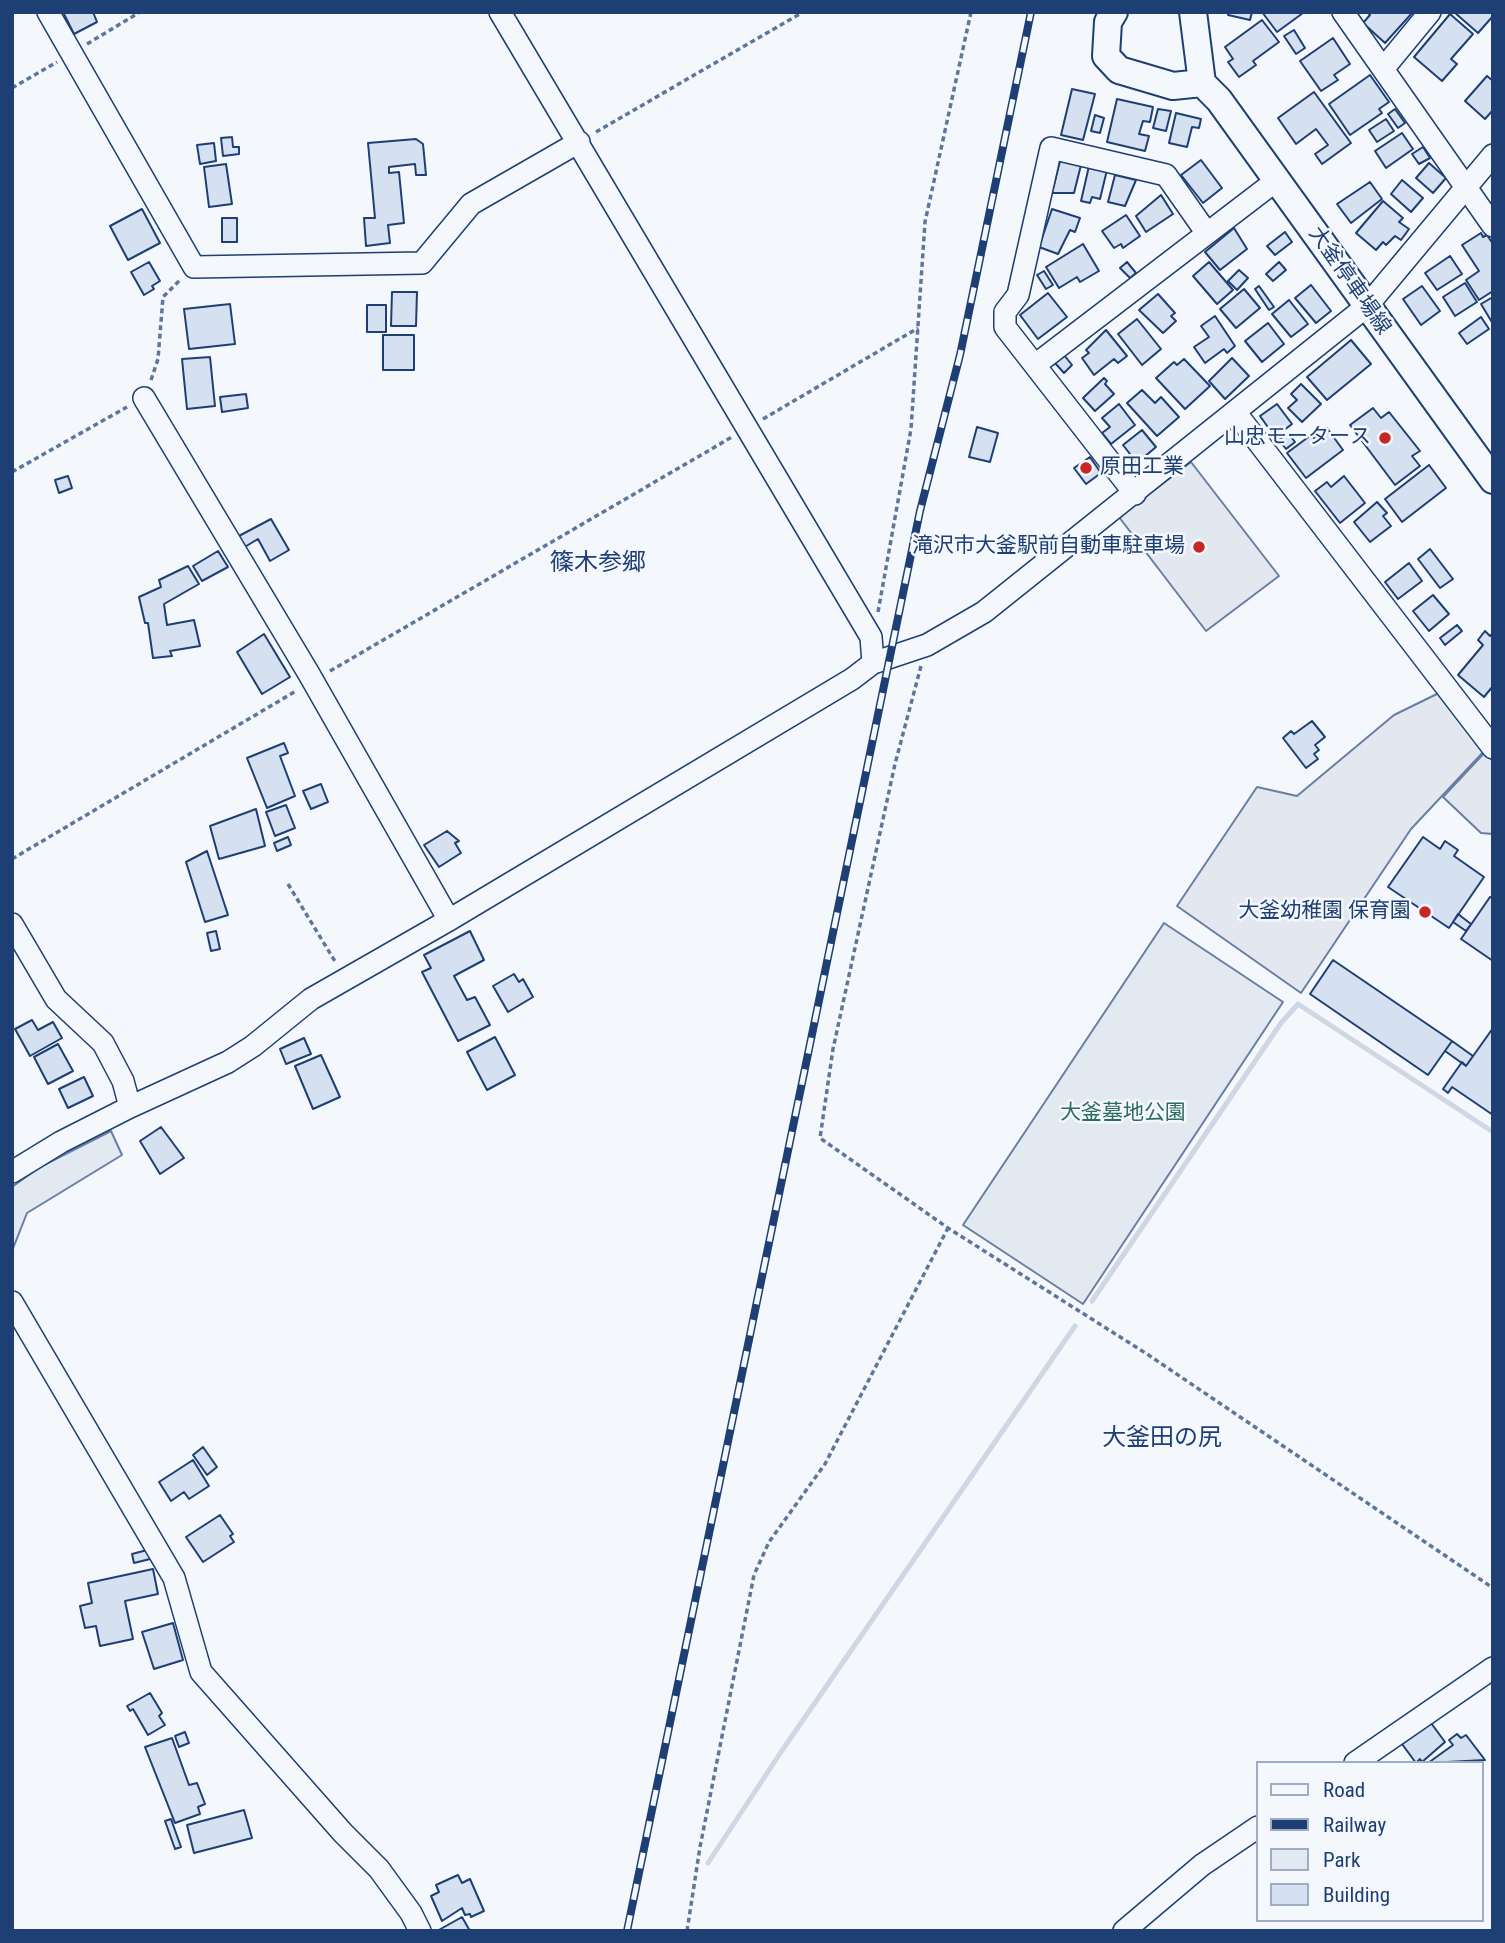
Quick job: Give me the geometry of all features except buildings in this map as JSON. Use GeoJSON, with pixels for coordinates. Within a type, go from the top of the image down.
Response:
{"type":"FeatureCollection","features":[{"type":"Feature","properties":{"kind":"main road"},"geometry":{"type":"LineString","coordinates":[[1114,12],[1108,22],[1106,56],[1119,70],[1173,86],[1202,83],[1193,12]]}},
{"type":"Feature","properties":{"kind":"main road","name":"大釜停車場線"},"geometry":{"type":"LineString","coordinates":[[1202,83],[1219,100],[1493,480]]}},
{"type":"Feature","properties":{"kind":"street"},"geometry":{"type":"LineString","coordinates":[[48,12],[194,267],[422,263],[471,204],[579,142]]}},
{"type":"Feature","properties":{"kind":"street"},"geometry":{"type":"LineString","coordinates":[[499,12],[579,142],[871,637],[873,663]]}},
{"type":"Feature","properties":{"kind":"street"},"geometry":{"type":"LineString","coordinates":[[1343,12],[1493,226]]}},
{"type":"Feature","properties":{"kind":"street"},"geometry":{"type":"LineString","coordinates":[[1383,69],[1430,12]]}},
{"type":"Feature","properties":{"kind":"street"},"geometry":{"type":"LineString","coordinates":[[1135,494],[1005,327],[1005,312],[1018,295],[1051,149],[1166,175],[1206,232]]}},
{"type":"Feature","properties":{"kind":"street"},"geometry":{"type":"LineString","coordinates":[[12,1172],[61,1142],[228,1062],[254,1046],[311,999],[852,680],[873,663],[927,645],[984,612],[1367,306],[1493,155]]}},
{"type":"Feature","properties":{"kind":"street"},"geometry":{"type":"LineString","coordinates":[[1035,365],[1277,180]]}},
{"type":"Feature","properties":{"kind":"street"},"geometry":{"type":"LineString","coordinates":[[144,398],[313,681],[449,920]]}},
{"type":"Feature","properties":{"kind":"street"},"geometry":{"type":"LineString","coordinates":[[1236,413],[1491,741]]}},
{"type":"Feature","properties":{"kind":"street"},"geometry":{"type":"LineString","coordinates":[[12,924],[56,999],[103,1043],[123,1081],[130,1107]]}},
{"type":"Feature","properties":{"kind":"street"},"geometry":{"type":"LineString","coordinates":[[12,1303],[174,1578],[201,1672],[343,1833],[379,1869],[420,1931]]}},
{"type":"Feature","properties":{"kind":"street"},"geometry":{"type":"LineString","coordinates":[[1357,1761],[1493,1668]]}},
{"type":"Feature","properties":{"kind":"street"},"geometry":{"type":"LineString","coordinates":[[1124,1931],[1202,1864],[1256,1828]]}},
{"type":"Feature","properties":{"kind":"path"},"geometry":{"type":"LineString","coordinates":[[12,88],[140,12]]}},
{"type":"Feature","properties":{"kind":"path"},"geometry":{"type":"LineString","coordinates":[[579,142],[803,12]]}},
{"type":"Feature","properties":{"kind":"path"},"geometry":{"type":"LineString","coordinates":[[871,637],[877,622],[911,429],[925,222],[971,12]]}},
{"type":"Feature","properties":{"kind":"path"},"geometry":{"type":"LineString","coordinates":[[12,472],[144,398],[158,359],[163,297],[194,267]]}},
{"type":"Feature","properties":{"kind":"path"},"geometry":{"type":"LineString","coordinates":[[12,859],[918,328]]}},
{"type":"Feature","properties":{"kind":"path"},"geometry":{"type":"LineString","coordinates":[[927,645],[886,804],[833,1049],[820,1138],[948,1228],[1147,1354],[1493,1588]]}},
{"type":"Feature","properties":{"kind":"path"},"geometry":{"type":"LineString","coordinates":[[288,884],[345,978]]}},
{"type":"Feature","properties":{"kind":"path"},"geometry":{"type":"LineString","coordinates":[[687,1931],[699,1847],[754,1575],[769,1542],[811,1478],[825,1464],[948,1228]]}},
{"type":"Feature","properties":{"kind":"green space","name":"大釜墓地公園"},"geometry":{"type":"Polygon","coordinates":[[[1164,923],[1283,1002],[1083,1304],[963,1225],[1164,923]]]}},
{"type":"Feature","properties":{"kind":"green space"},"geometry":{"type":"Polygon","coordinates":[[[111,1131],[122,1155],[27,1213],[12,1251],[12,1187],[40,1167],[111,1131]]]}},
{"type":"Feature","properties":{"kind":"shaded area","name":"滝沢市大釜駅前自動車駐車場"},"geometry":{"type":"Polygon","coordinates":[[[1191,462],[1279,576],[1206,631],[1119,517],[1191,462]]]}},
{"type":"Feature","properties":{"kind":"shaded area"},"geometry":{"type":"Polygon","coordinates":[[[1443,691],[1487,748],[1411,829],[1301,993],[1177,906],[1257,787],[1297,796],[1394,715],[1443,691]]]}},
{"type":"Feature","properties":{"kind":"shaded area"},"geometry":{"type":"Polygon","coordinates":[[[1488,749],[1493,755],[1493,834],[1481,833],[1443,797],[1488,749]]]}},
{"type":"Feature","properties":{"kind":"waterway"},"geometry":{"type":"LineString","coordinates":[[1092,1301],[1281,1023],[1298,1004],[1493,1132]]}},
{"type":"Feature","properties":{"kind":"waterway"},"geometry":{"type":"LineString","coordinates":[[708,1863],[781,1752],[1075,1326]]}},
{"type":"Feature","properties":{"kind":"railway"},"geometry":{"type":"LineString","coordinates":[[627,1931],[920,511],[960,355],[1031,12]]}},
{"type":"Feature","properties":{"kind":"place","name":"山忠モータース"},"geometry":{"type":"Point","coordinates":[1385,438]}},
{"type":"Feature","properties":{"kind":"place","name":"原田工業"},"geometry":{"type":"Point","coordinates":[1086,468]}},
{"type":"Feature","properties":{"kind":"place","name":"滝沢市大釜駅前自動車駐車場"},"geometry":{"type":"Point","coordinates":[1199,547]}},
{"type":"Feature","properties":{"kind":"place","name":"大釜幼稚園 保育園"},"geometry":{"type":"Point","coordinates":[1425,912]}},
{"type":"Feature","properties":{"kind":"district","name":"篠木参郷"},"geometry":{"type":"Point","coordinates":[598,564]}},
{"type":"Feature","properties":{"kind":"district","name":"大釜田の尻"},"geometry":{"type":"Point","coordinates":[1162,1439]}}]}
